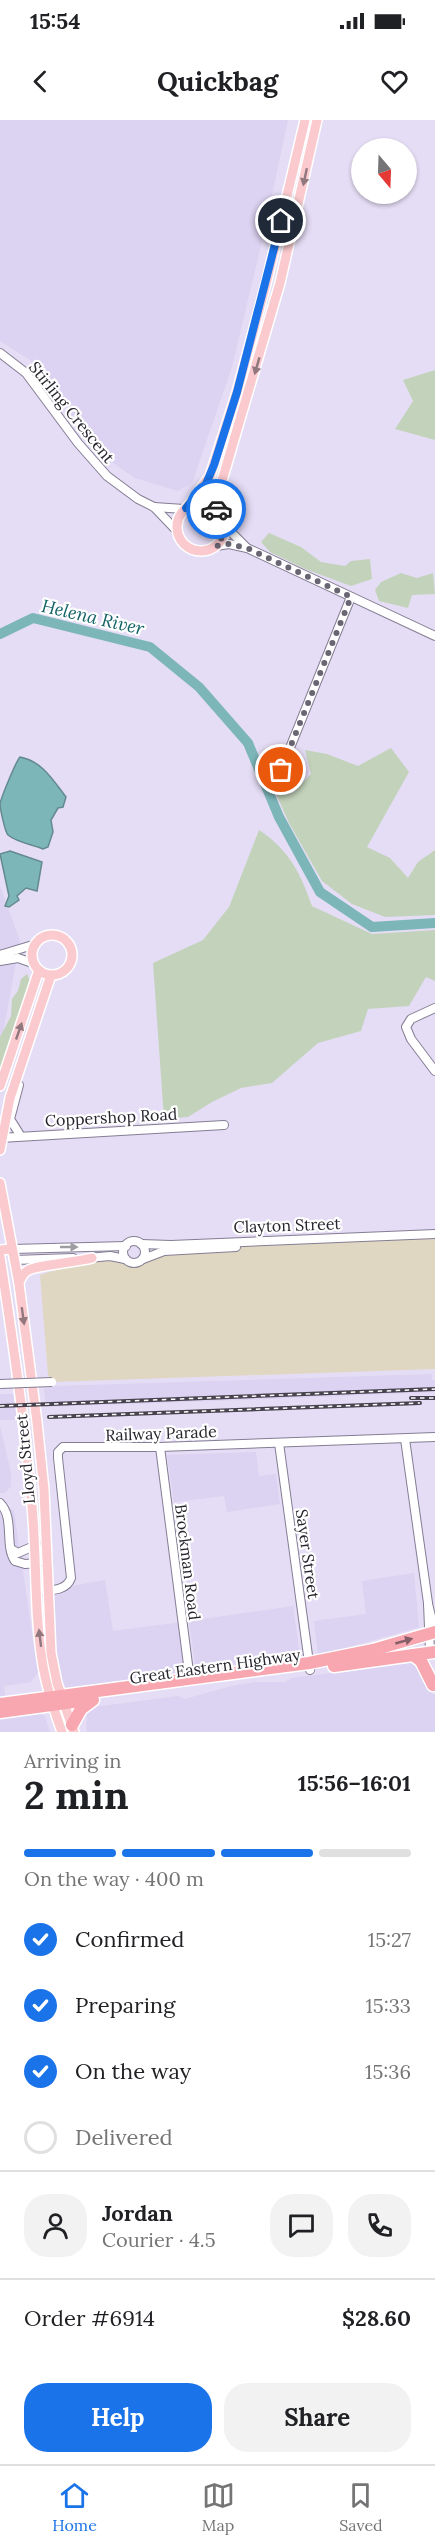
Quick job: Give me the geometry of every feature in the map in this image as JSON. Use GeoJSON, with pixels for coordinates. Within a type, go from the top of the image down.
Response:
{"type":"FeatureCollection","features":[{"type":"Feature","properties":{"kind":"highway"},"geometry":{"type":"LineString","coordinates":[[310,1667],[432,1633]]}},
{"type":"Feature","properties":{"kind":"highway","name":"Great Eastern Highway"},"geometry":{"type":"LineString","coordinates":[[0,1712],[57,1700],[190,1680],[432,1652]]}},
{"type":"Feature","properties":{"kind":"highway"},"geometry":{"type":"LineString","coordinates":[[413,1654],[421,1661],[433,1684]]}},
{"type":"Feature","properties":{"kind":"highway","name":"Great Eastern Highway"},"geometry":{"type":"LineString","coordinates":[[0,1704],[97,1699],[189,1689],[310,1667]]}},
{"type":"Feature","properties":{"kind":"highway"},"geometry":{"type":"LineString","coordinates":[[69,1730],[81,1709],[97,1699]]}},
{"type":"Feature","properties":{"kind":"main road"},"geometry":{"type":"LineString","coordinates":[[305,120],[267,280],[237,392],[210,476],[178,519],[177,531],[180,541],[190,549],[203,551],[216,546],[222,538],[225,525],[220,495],[221,484],[280,283],[317,120]]}},
{"type":"Feature","properties":{"kind":"main road"},"geometry":{"type":"LineString","coordinates":[[185,509],[199,503],[206,504],[219,511],[225,525]]}},
{"type":"Feature","properties":{"kind":"main road"},"geometry":{"type":"LineString","coordinates":[[0,1086],[37,967],[33,954],[36,944],[43,938],[53,935],[63,938],[70,946],[72,957],[67,968],[57,975],[51,975],[37,967]]}},
{"type":"Feature","properties":{"kind":"main road"},"geometry":{"type":"LineString","coordinates":[[0,1150],[10,1098],[51,975]]}},
{"type":"Feature","properties":{"kind":"main road","name":"Lloyd Street"},"geometry":{"type":"LineString","coordinates":[[0,1183],[19,1284],[38,1433],[51,1653],[57,1700]]}},
{"type":"Feature","properties":{"kind":"main road"},"geometry":{"type":"LineString","coordinates":[[0,1250],[12,1249]]}},
{"type":"Feature","properties":{"kind":"main road"},"geometry":{"type":"LineString","coordinates":[[19,1284],[23,1274],[33,1267],[72,1263],[92,1258]]}},
{"type":"Feature","properties":{"kind":"main road"},"geometry":{"type":"LineString","coordinates":[[0,1260],[14,1260]]}},
{"type":"Feature","properties":{"kind":"main road","name":"Lloyd Street"},"geometry":{"type":"LineString","coordinates":[[0,1260],[25,1423],[43,1666],[69,1730]]}},
{"type":"Feature","properties":{"kind":"main road"},"geometry":{"type":"LineString","coordinates":[[0,1297],[13,1342]]}},
{"type":"Feature","properties":{"kind":"street","name":"Stirling Crescent"},"geometry":{"type":"LineString","coordinates":[[0,353],[26,373],[78,443],[107,476],[138,499],[154,507],[177,531]]}},
{"type":"Feature","properties":{"kind":"street","name":"Stirling Crescent"},"geometry":{"type":"LineString","coordinates":[[154,507],[185,509]]}},
{"type":"Feature","properties":{"kind":"street"},"geometry":{"type":"LineString","coordinates":[[225,525],[247,548]]}},
{"type":"Feature","properties":{"kind":"street"},"geometry":{"type":"LineString","coordinates":[[216,546],[229,544],[247,548],[435,636]]}},
{"type":"Feature","properties":{"kind":"street"},"geometry":{"type":"LineString","coordinates":[[281,770],[351,597]]}},
{"type":"Feature","properties":{"kind":"street"},"geometry":{"type":"LineString","coordinates":[[0,955],[36,944]]}},
{"type":"Feature","properties":{"kind":"street"},"geometry":{"type":"LineString","coordinates":[[0,961],[18,958],[37,967]]}},
{"type":"Feature","properties":{"kind":"street"},"geometry":{"type":"LineString","coordinates":[[435,1008],[411,1019],[406,1027],[411,1040],[435,1071]]}},
{"type":"Feature","properties":{"kind":"street"},"geometry":{"type":"LineString","coordinates":[[20,1135],[10,1119],[28,1054],[28,1043]]}},
{"type":"Feature","properties":{"kind":"street","name":"Coppershop Road"},"geometry":{"type":"LineString","coordinates":[[1,1137],[224,1125]]}},
{"type":"Feature","properties":{"kind":"street","name":"Clayton Street"},"geometry":{"type":"LineString","coordinates":[[141,1244],[171,1245],[435,1236]]}},
{"type":"Feature","properties":{"kind":"street","name":"Clayton Street"},"geometry":{"type":"LineString","coordinates":[[143,1258],[170,1250],[435,1236]]}},
{"type":"Feature","properties":{"kind":"street"},"geometry":{"type":"LineString","coordinates":[[14,1260],[110,1256],[135,1263],[143,1258],[145,1252],[141,1244],[133,1241],[126,1246],[123,1251],[125,1259]]}},
{"type":"Feature","properties":{"kind":"street"},"geometry":{"type":"LineString","coordinates":[[12,1249],[126,1246]]}},
{"type":"Feature","properties":{"kind":"street"},"geometry":{"type":"LineString","coordinates":[[0,1384],[52,1382]]}},
{"type":"Feature","properties":{"kind":"street","name":"Railway Parade"},"geometry":{"type":"LineString","coordinates":[[36,1591],[63,1588],[69,1584],[71,1578],[58,1458],[60,1450],[70,1446],[91,1449],[435,1437]]}},
{"type":"Feature","properties":{"kind":"street"},"geometry":{"type":"LineString","coordinates":[[405,1439],[432,1633],[432,1652]]}},
{"type":"Feature","properties":{"kind":"street","name":"Sayer Street"},"geometry":{"type":"LineString","coordinates":[[279,1443],[310,1667]]}},
{"type":"Feature","properties":{"kind":"street","name":"Brockman Road"},"geometry":{"type":"LineString","coordinates":[[160,1447],[190,1680]]}},
{"type":"Feature","properties":{"kind":"street"},"geometry":{"type":"LineString","coordinates":[[0,1503],[5,1509],[15,1561],[35,1563],[41,1561],[46,1539]]}},
{"type":"Feature","properties":{"kind":"street"},"geometry":{"type":"LineString","coordinates":[[11,1549],[18,1553],[34,1546]]}},
{"type":"Feature","properties":{"kind":"shaded area"},"geometry":{"type":"Polygon","coordinates":[[[0,120],[288,120],[232,367],[192,483],[178,491],[135,478],[103,456],[30,360],[0,341],[0,120]]]}},
{"type":"Feature","properties":{"kind":"shaded area"},"geometry":{"type":"Polygon","coordinates":[[[435,370],[435,440],[395,429],[413,401],[403,380],[435,370]]]}},
{"type":"Feature","properties":{"kind":"shaded area"},"geometry":{"type":"Polygon","coordinates":[[[269,533],[301,547],[321,562],[345,566],[351,561],[370,559],[372,579],[351,586],[305,569],[270,552],[261,542],[269,533]]]}},
{"type":"Feature","properties":{"kind":"shaded area"},"geometry":{"type":"Polygon","coordinates":[[[401,573],[417,578],[433,573],[435,594],[412,595],[408,608],[379,601],[375,590],[381,582],[401,573]]]}},
{"type":"Feature","properties":{"kind":"shaded area"},"geometry":{"type":"Polygon","coordinates":[[[391,748],[409,772],[367,847],[390,858],[408,878],[418,862],[435,850],[435,915],[385,917],[352,904],[322,881],[289,823],[273,787],[293,793],[311,774],[305,750],[327,754],[358,766],[391,748]]]}},
{"type":"Feature","properties":{"kind":"shaded area"},"geometry":{"type":"Polygon","coordinates":[[[20,757],[41,767],[66,797],[63,807],[58,808],[51,820],[53,832],[48,847],[43,849],[11,837],[5,829],[0,804],[20,757]]]}},
{"type":"Feature","properties":{"kind":"shaded area"},"geometry":{"type":"Polygon","coordinates":[[[259,830],[286,854],[298,872],[312,906],[372,934],[435,930],[435,981],[426,977],[409,1006],[368,1009],[361,1031],[318,1043],[272,1083],[241,1088],[188,1117],[164,1119],[153,963],[203,940],[229,907],[259,830]]]}},
{"type":"Feature","properties":{"kind":"shaded area"},"geometry":{"type":"Polygon","coordinates":[[[10,851],[42,862],[37,891],[26,888],[17,896],[19,900],[9,907],[5,906],[9,896],[0,854],[10,851]]]}},
{"type":"Feature","properties":{"kind":"shaded area"},"geometry":{"type":"Polygon","coordinates":[[[0,886],[20,941],[0,1049],[0,886]]]}},
{"type":"Feature","properties":{"kind":"shaded area"},"geometry":{"type":"Polygon","coordinates":[[[27,974],[30,981],[0,1069],[0,1037],[11,1016],[12,999],[18,991],[21,979],[27,974]]]}},
{"type":"Feature","properties":{"kind":"shaded area"},"geometry":{"type":"Polygon","coordinates":[[[435,1238],[435,1369],[52,1382],[48,1375],[40,1275],[92,1258],[125,1259],[135,1263],[170,1250],[435,1238]]]}},
{"type":"Feature","properties":{"kind":"shaded area"},"geometry":{"type":"Polygon","coordinates":[[[432,1374],[432,1380],[435,1381],[435,1392],[294,1398],[46,1407],[44,1389],[57,1386],[432,1374]]]}},
{"type":"Feature","properties":{"kind":"shaded area"},"geometry":{"type":"Polygon","coordinates":[[[0,1394],[13,1394],[17,1420],[0,1420],[0,1394]]]}},
{"type":"Feature","properties":{"kind":"shaded area"},"geometry":{"type":"Polygon","coordinates":[[[0,1426],[11,1473],[11,1486],[5,1493],[0,1493],[0,1426]]]}},
{"type":"Feature","properties":{"kind":"shaded area"},"geometry":{"type":"Polygon","coordinates":[[[256,1452],[259,1476],[276,1474],[280,1504],[227,1512],[224,1496],[174,1502],[167,1455],[256,1452]]]}},
{"type":"Feature","properties":{"kind":"shaded area"},"geometry":{"type":"Polygon","coordinates":[[[8,1507],[14,1511],[38,1672],[31,1682],[4,1686],[5,1696],[0,1696],[0,1508],[8,1507]]]}},
{"type":"Feature","properties":{"kind":"shaded area"},"geometry":{"type":"Polygon","coordinates":[[[414,1573],[419,1627],[318,1656],[314,1621],[366,1614],[362,1581],[414,1573]]]}},
{"type":"Feature","properties":{"kind":"shaded area"},"geometry":{"type":"Polygon","coordinates":[[[105,1580],[113,1631],[182,1622],[190,1680],[61,1694],[57,1683],[49,1590],[105,1580]]]}},
{"type":"Feature","properties":{"kind":"shaded area"},"geometry":{"type":"Polygon","coordinates":[[[293,1606],[300,1656],[196,1671],[189,1621],[293,1606]]]}},
{"type":"Feature","properties":{"kind":"shaded area"},"geometry":{"type":"Polygon","coordinates":[[[418,1662],[432,1694],[435,1694],[435,1732],[87,1732],[86,1728],[87,1714],[94,1707],[178,1696],[185,1699],[255,1682],[285,1682],[292,1678],[418,1662]]]}},
{"type":"Feature","properties":{"kind":"shaded area"},"geometry":{"type":"Polygon","coordinates":[[[35,1713],[45,1716],[50,1732],[0,1732],[0,1718],[35,1713]]]}},
{"type":"Feature","properties":{"kind":"waterway","name":"Helena River"},"geometry":{"type":"LineString","coordinates":[[0,634],[33,618],[150,647],[199,687],[248,743],[279,817],[320,892],[372,927],[435,923]]}},
{"type":"Feature","properties":{"kind":"railway"},"geometry":{"type":"LineString","coordinates":[[0,1406],[435,1389]]}},
{"type":"Feature","properties":{"kind":"railway"},"geometry":{"type":"LineString","coordinates":[[411,1398],[435,1398]]}},
{"type":"Feature","properties":{"kind":"railway"},"geometry":{"type":"LineString","coordinates":[[49,1417],[420,1403]]}},
{"type":"Feature","properties":{"kind":"way so far"},"geometry":{"type":"LineString","coordinates":[[216,509],[223,517],[225,526],[222,538],[216,546],[229,544],[247,548],[351,597],[281,770]]}},
{"type":"Feature","properties":{"kind":"route"},"geometry":{"type":"LineString","coordinates":[[216,509],[213,506],[199,503],[186,508],[206,484],[214,465],[237,392],[281,221]]}}]}
